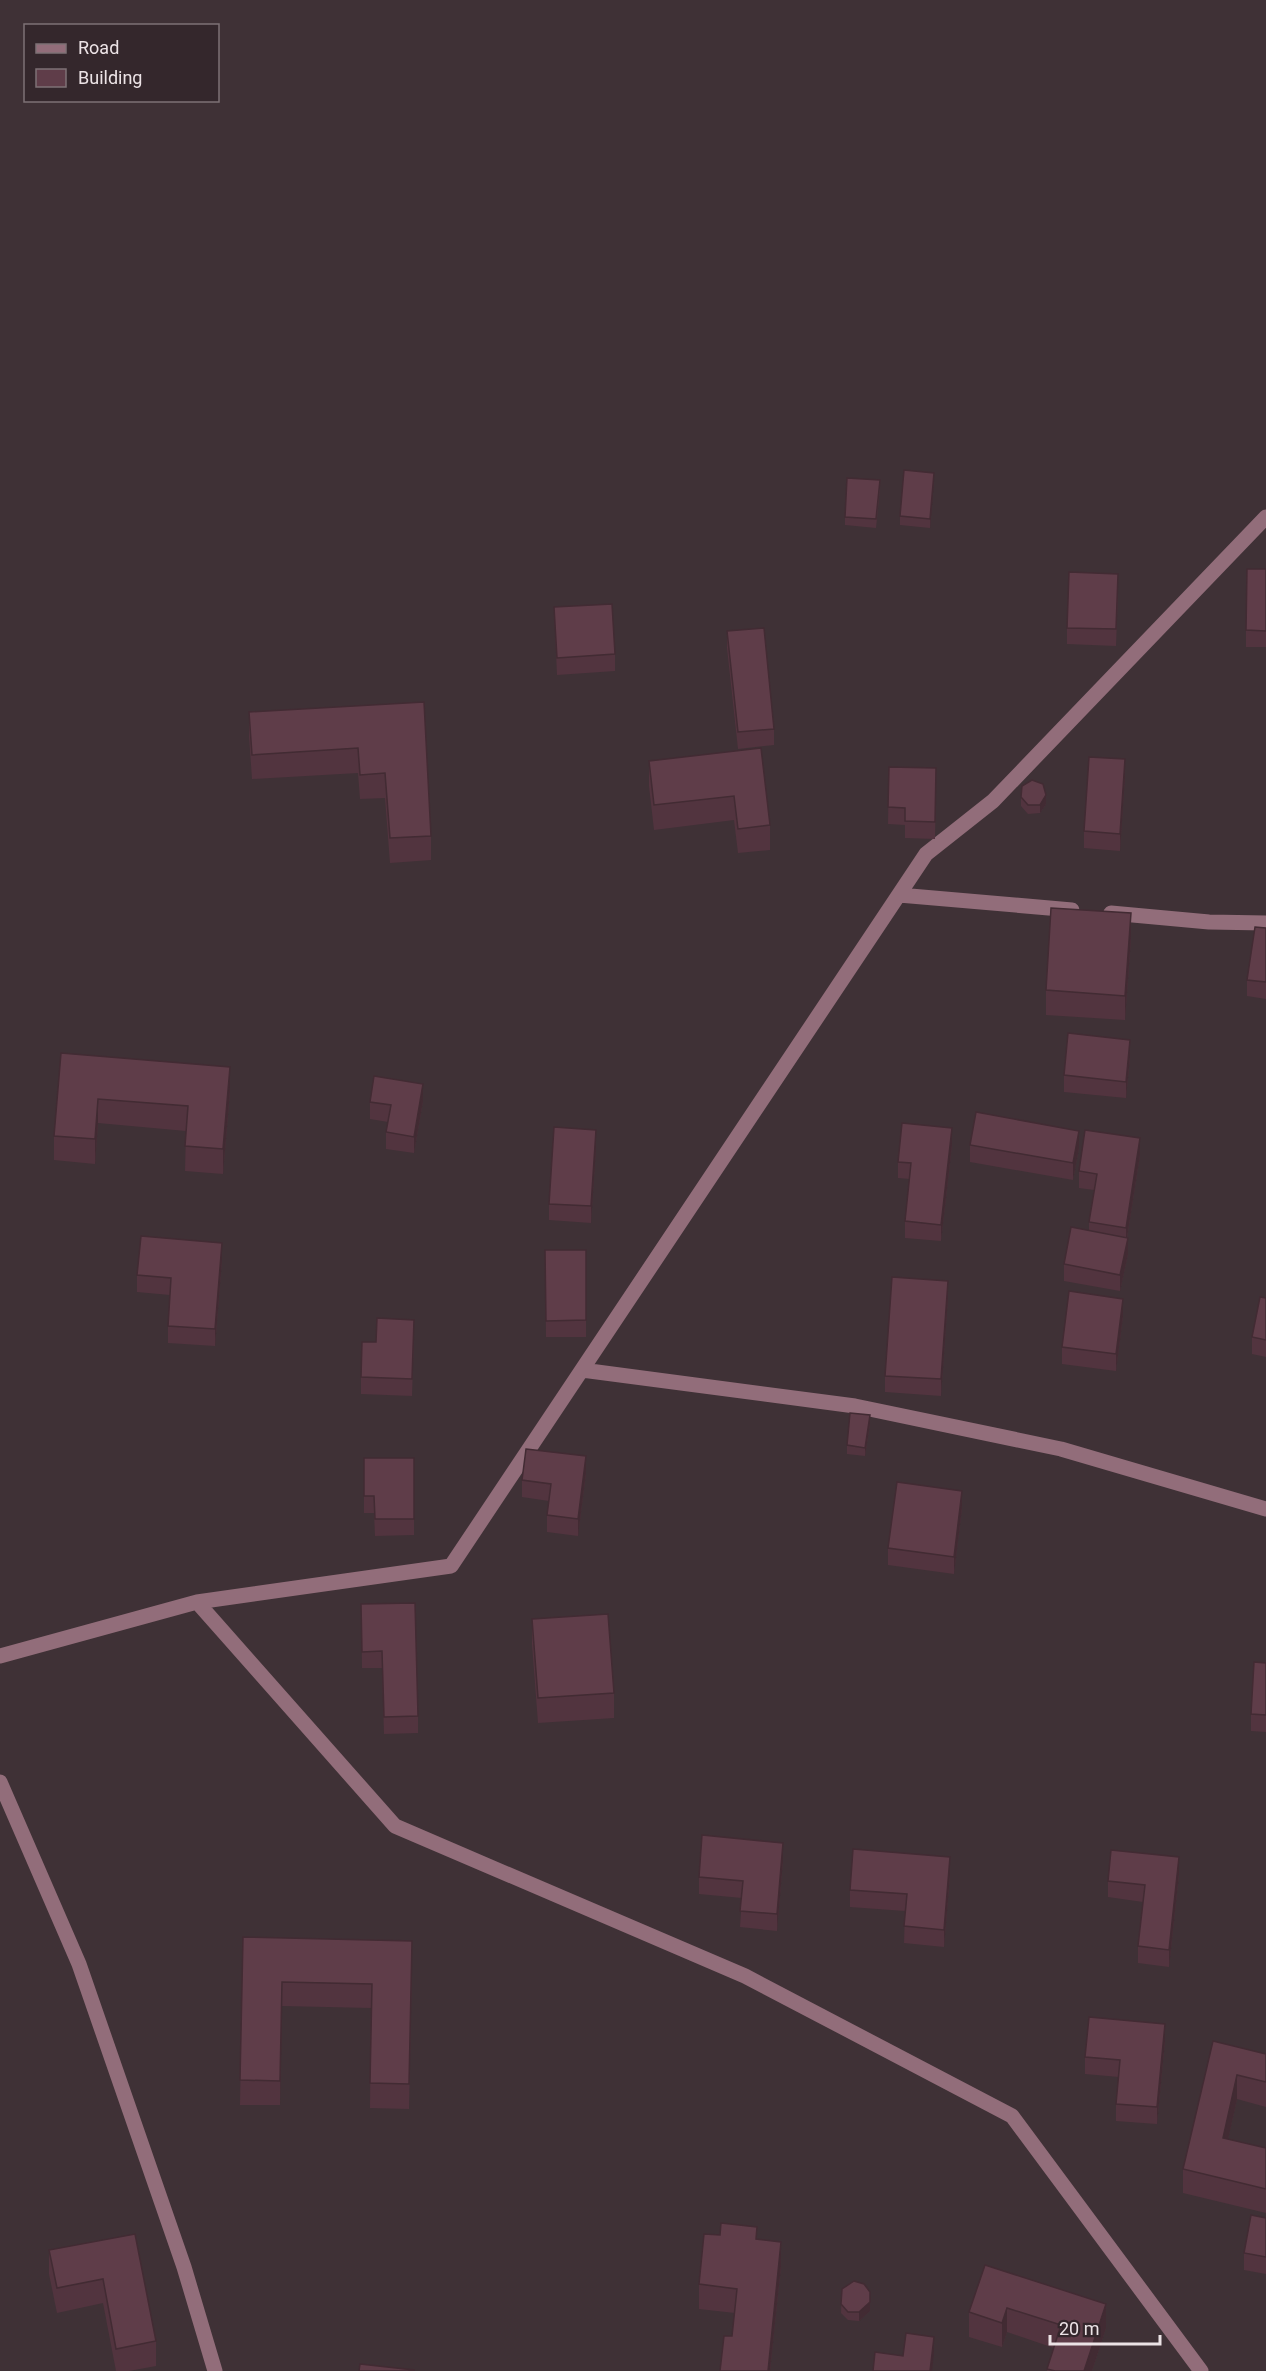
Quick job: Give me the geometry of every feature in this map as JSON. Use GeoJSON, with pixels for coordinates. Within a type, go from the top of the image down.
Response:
{"type":"FeatureCollection","features":[{"type":"Feature","properties":{"kind":"street"},"geometry":{"type":"LineString","coordinates":[[0,1656],[196,1602],[451,1566],[926,854],[993,801],[1266,517]]}},
{"type":"Feature","properties":{"kind":"street"},"geometry":{"type":"LineString","coordinates":[[898,895],[1209,922],[1266,924]]}},
{"type":"Feature","properties":{"kind":"street"},"geometry":{"type":"LineString","coordinates":[[582,1370],[855,1406],[1061,1449],[1266,1509]]}},
{"type":"Feature","properties":{"kind":"street"},"geometry":{"type":"LineString","coordinates":[[196,1602],[395,1826],[745,1976],[1012,2116],[1200,2371]]}},
{"type":"Feature","properties":{"kind":"street"},"geometry":{"type":"LineString","coordinates":[[0,1782],[79,1964],[184,2267],[215,2371]]}},
{"type":"Feature","properties":{"kind":"building"},"geometry":{"type":"Polygon","coordinates":[[[904,470],[934,473],[930,519],[900,516],[904,470]]]}},
{"type":"Feature","properties":{"kind":"building"},"geometry":{"type":"Polygon","coordinates":[[[847,478],[880,480],[876,519],[845,517],[847,478]]]}},
{"type":"Feature","properties":{"kind":"building"},"geometry":{"type":"Polygon","coordinates":[[[1247,569],[1266,569],[1266,631],[1246,630],[1247,569]]]}},
{"type":"Feature","properties":{"kind":"building"},"geometry":{"type":"Polygon","coordinates":[[[1069,572],[1118,574],[1116,629],[1067,628],[1069,572]]]}},
{"type":"Feature","properties":{"kind":"building"},"geometry":{"type":"Polygon","coordinates":[[[612,604],[615,654],[557,658],[554,607],[612,604]]]}},
{"type":"Feature","properties":{"kind":"building"},"geometry":{"type":"Polygon","coordinates":[[[764,628],[774,729],[738,732],[727,631],[764,628]]]}},
{"type":"Feature","properties":{"kind":"building"},"geometry":{"type":"Polygon","coordinates":[[[424,702],[431,836],[390,838],[385,773],[360,775],[358,748],[252,755],[249,712],[424,702]]]}},
{"type":"Feature","properties":{"kind":"building"},"geometry":{"type":"Polygon","coordinates":[[[761,748],[770,825],[738,829],[734,796],[654,805],[649,761],[761,748]]]}},
{"type":"Feature","properties":{"kind":"building"},"geometry":{"type":"Polygon","coordinates":[[[1089,757],[1125,759],[1120,834],[1084,831],[1089,757]]]}},
{"type":"Feature","properties":{"kind":"building"},"geometry":{"type":"Polygon","coordinates":[[[889,767],[936,768],[935,822],[905,821],[905,808],[888,807],[889,767]]]}},
{"type":"Feature","properties":{"kind":"building"},"geometry":{"type":"Polygon","coordinates":[[[1032,780],[1043,784],[1046,795],[1040,805],[1028,805],[1021,797],[1022,786],[1032,780]]]}},
{"type":"Feature","properties":{"kind":"building"},"geometry":{"type":"Polygon","coordinates":[[[1051,908],[1131,913],[1125,996],[1046,990],[1051,908]]]}},
{"type":"Feature","properties":{"kind":"building"},"geometry":{"type":"Polygon","coordinates":[[[1255,927],[1266,928],[1266,982],[1247,980],[1255,927]]]}},
{"type":"Feature","properties":{"kind":"building"},"geometry":{"type":"Polygon","coordinates":[[[1068,1033],[1130,1040],[1126,1082],[1064,1075],[1068,1033]]]}},
{"type":"Feature","properties":{"kind":"building"},"geometry":{"type":"Polygon","coordinates":[[[61,1053],[230,1067],[223,1149],[185,1146],[188,1106],[98,1099],[95,1139],[54,1136],[61,1053]]]}},
{"type":"Feature","properties":{"kind":"building"},"geometry":{"type":"Polygon","coordinates":[[[374,1076],[423,1084],[414,1137],[386,1132],[391,1105],[370,1102],[374,1076]]]}},
{"type":"Feature","properties":{"kind":"building"},"geometry":{"type":"Polygon","coordinates":[[[976,1112],[1079,1131],[1073,1163],[970,1145],[976,1112]]]}},
{"type":"Feature","properties":{"kind":"building"},"geometry":{"type":"Polygon","coordinates":[[[902,1123],[952,1128],[941,1225],[905,1221],[911,1163],[898,1162],[902,1123]]]}},
{"type":"Feature","properties":{"kind":"building"},"geometry":{"type":"Polygon","coordinates":[[[554,1127],[596,1130],[591,1206],[549,1204],[554,1127]]]}},
{"type":"Feature","properties":{"kind":"building"},"geometry":{"type":"Polygon","coordinates":[[[1085,1130],[1140,1138],[1126,1228],[1089,1222],[1097,1174],[1079,1171],[1085,1130]]]}},
{"type":"Feature","properties":{"kind":"building"},"geometry":{"type":"Polygon","coordinates":[[[1071,1227],[1128,1238],[1120,1275],[1064,1264],[1071,1227]]]}},
{"type":"Feature","properties":{"kind":"building"},"geometry":{"type":"Polygon","coordinates":[[[141,1236],[222,1243],[215,1329],[168,1326],[171,1278],[137,1275],[141,1236]]]}},
{"type":"Feature","properties":{"kind":"building"},"geometry":{"type":"Polygon","coordinates":[[[545,1250],[586,1250],[586,1320],[546,1321],[545,1250]]]}},
{"type":"Feature","properties":{"kind":"building"},"geometry":{"type":"Polygon","coordinates":[[[892,1277],[948,1281],[941,1379],[885,1376],[892,1277]]]}},
{"type":"Feature","properties":{"kind":"building"},"geometry":{"type":"Polygon","coordinates":[[[1069,1291],[1123,1299],[1116,1354],[1062,1347],[1069,1291]]]}},
{"type":"Feature","properties":{"kind":"building"},"geometry":{"type":"Polygon","coordinates":[[[1260,1297],[1266,1298],[1266,1340],[1252,1337],[1260,1297]]]}},
{"type":"Feature","properties":{"kind":"building"},"geometry":{"type":"Polygon","coordinates":[[[377,1318],[414,1320],[412,1379],[361,1377],[362,1342],[376,1342],[377,1318]]]}},
{"type":"Feature","properties":{"kind":"building"},"geometry":{"type":"Polygon","coordinates":[[[850,1413],[870,1415],[865,1448],[847,1445],[850,1413]]]}},
{"type":"Feature","properties":{"kind":"building"},"geometry":{"type":"Polygon","coordinates":[[[526,1449],[586,1456],[578,1519],[547,1515],[551,1484],[522,1480],[526,1449]]]}},
{"type":"Feature","properties":{"kind":"building"},"geometry":{"type":"Polygon","coordinates":[[[364,1458],[414,1458],[414,1519],[375,1519],[374,1496],[364,1496],[364,1458]]]}},
{"type":"Feature","properties":{"kind":"building"},"geometry":{"type":"Polygon","coordinates":[[[897,1482],[962,1491],[954,1557],[888,1548],[897,1482]]]}},
{"type":"Feature","properties":{"kind":"building"},"geometry":{"type":"Polygon","coordinates":[[[415,1603],[418,1716],[384,1717],[382,1651],[362,1652],[361,1604],[415,1603]]]}},
{"type":"Feature","properties":{"kind":"building"},"geometry":{"type":"Polygon","coordinates":[[[608,1614],[614,1693],[538,1698],[532,1619],[608,1614]]]}},
{"type":"Feature","properties":{"kind":"building"},"geometry":{"type":"Polygon","coordinates":[[[1254,1662],[1266,1663],[1266,1715],[1251,1714],[1254,1662]]]}},
{"type":"Feature","properties":{"kind":"building"},"geometry":{"type":"Polygon","coordinates":[[[702,1835],[783,1843],[777,1914],[740,1911],[743,1881],[699,1877],[702,1835]]]}},
{"type":"Feature","properties":{"kind":"building"},"geometry":{"type":"Polygon","coordinates":[[[853,1849],[950,1857],[944,1930],[904,1926],[907,1894],[850,1890],[853,1849]]]}},
{"type":"Feature","properties":{"kind":"building"},"geometry":{"type":"Polygon","coordinates":[[[1111,1850],[1179,1857],[1169,1950],[1138,1946],[1145,1885],[1108,1881],[1111,1850]]]}},
{"type":"Feature","properties":{"kind":"building"},"geometry":{"type":"Polygon","coordinates":[[[243,1937],[412,1941],[409,2084],[370,2083],[372,1984],[282,1982],[280,2081],[240,2080],[243,1937]]]}},
{"type":"Feature","properties":{"kind":"building"},"geometry":{"type":"Polygon","coordinates":[[[1089,2017],[1165,2024],[1157,2107],[1116,2104],[1120,2060],[1085,2057],[1089,2017]]]}},
{"type":"Feature","properties":{"kind":"building"},"geometry":{"type":"Polygon","coordinates":[[[1213,2041],[1266,2054],[1266,2082],[1237,2075],[1223,2138],[1266,2148],[1266,2189],[1183,2169],[1213,2041]]]}},
{"type":"Feature","properties":{"kind":"building"},"geometry":{"type":"Polygon","coordinates":[[[1251,2215],[1266,2218],[1266,2257],[1244,2253],[1251,2215]]]}},
{"type":"Feature","properties":{"kind":"building"},"geometry":{"type":"Polygon","coordinates":[[[721,2223],[757,2227],[756,2239],[781,2242],[768,2371],[720,2371],[724,2336],[732,2336],[737,2289],[699,2284],[704,2234],[720,2235],[721,2223]]]}},
{"type":"Feature","properties":{"kind":"building"},"geometry":{"type":"Polygon","coordinates":[[[135,2234],[156,2341],[116,2349],[103,2279],[57,2288],[49,2250],[135,2234]]]}},
{"type":"Feature","properties":{"kind":"building"},"geometry":{"type":"Polygon","coordinates":[[[985,2265],[1106,2304],[1084,2371],[1047,2369],[1061,2325],[1007,2308],[1002,2323],[969,2312],[985,2265]]]}},
{"type":"Feature","properties":{"kind":"building"},"geometry":{"type":"Polygon","coordinates":[[[854,2281],[864,2284],[870,2292],[870,2302],[859,2312],[848,2312],[841,2304],[842,2289],[854,2281]]]}},
{"type":"Feature","properties":{"kind":"building"},"geometry":{"type":"Polygon","coordinates":[[[906,2333],[934,2337],[930,2371],[873,2371],[875,2352],[903,2356],[906,2333]]]}},
{"type":"Feature","properties":{"kind":"building"},"geometry":{"type":"Polygon","coordinates":[[[360,2364],[414,2370],[414,2371],[359,2371],[360,2364]]]}}]}
